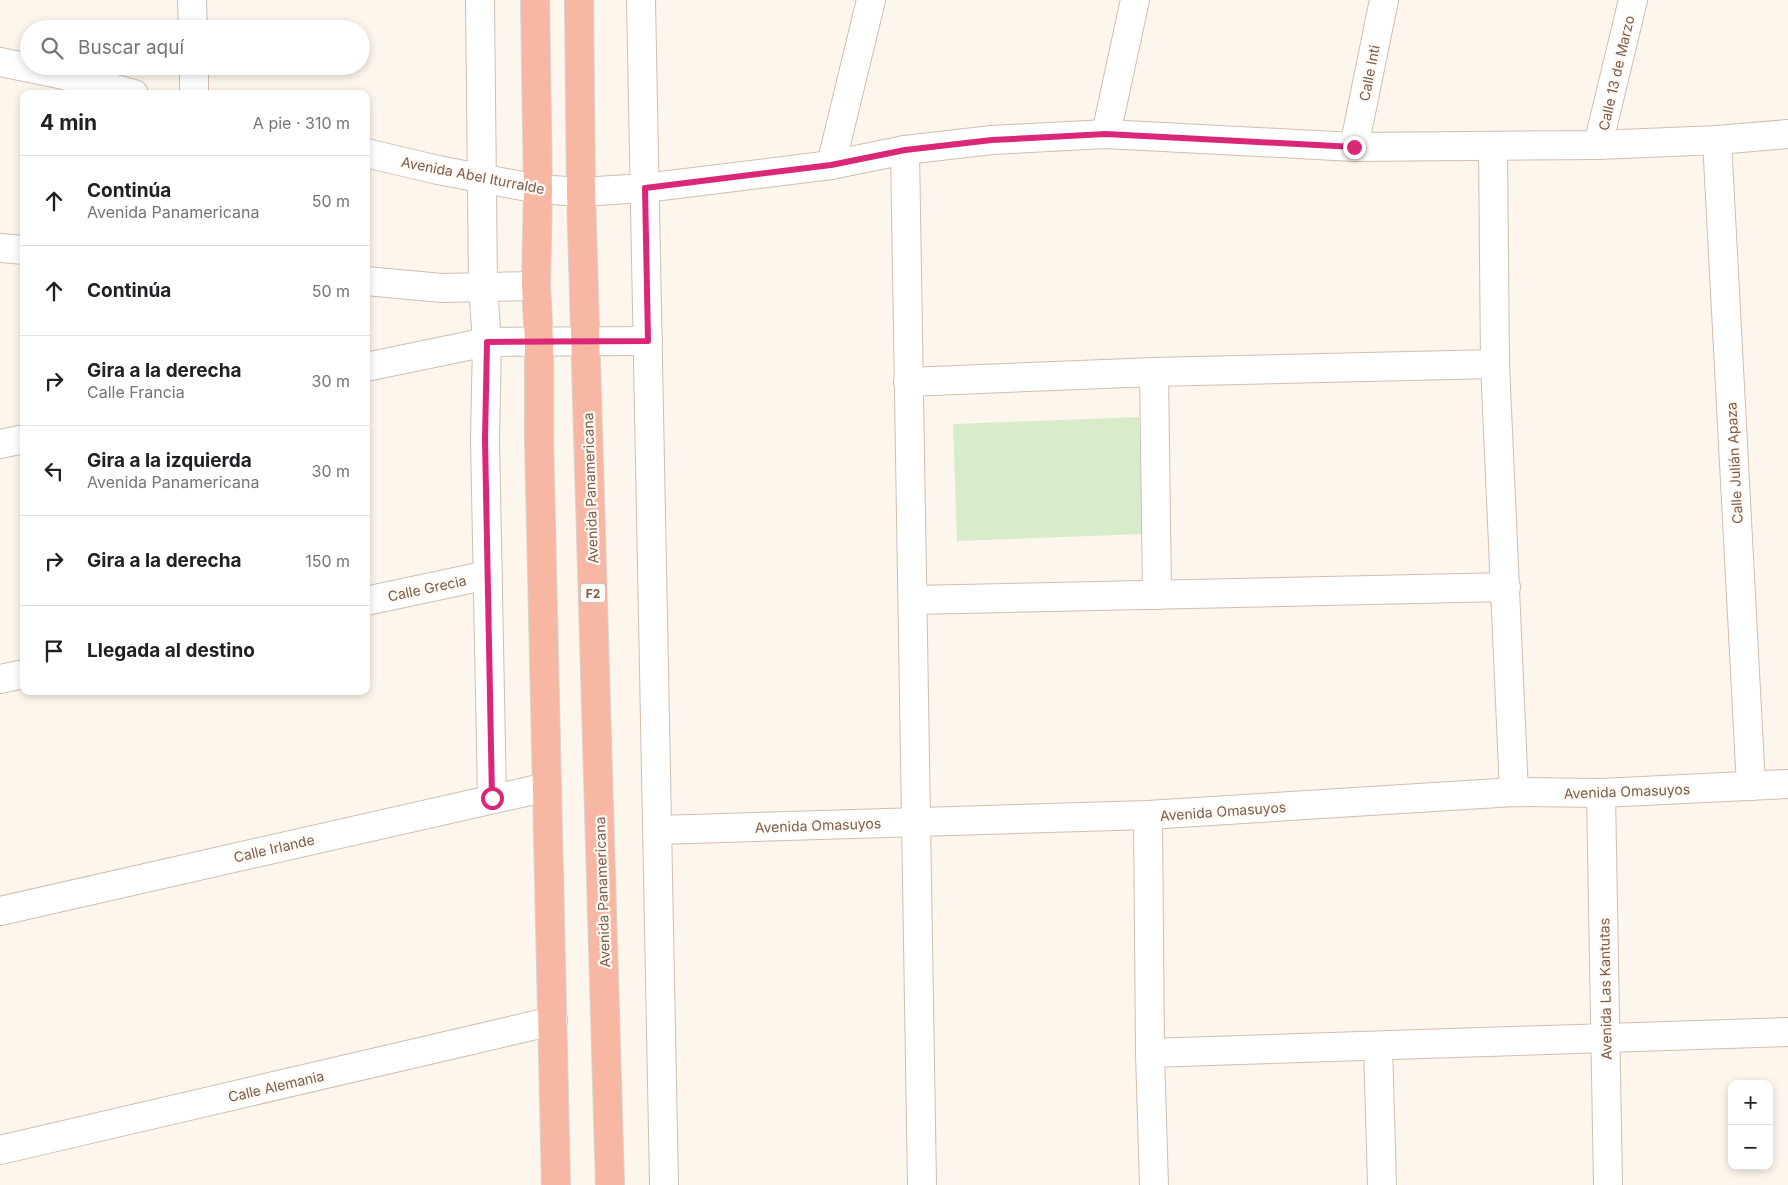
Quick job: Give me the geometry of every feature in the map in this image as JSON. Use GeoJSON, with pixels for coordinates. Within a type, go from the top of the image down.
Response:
{"type":"FeatureCollection","features":[{"type":"Feature","properties":{"kind":"highway"},"geometry":{"type":"LineString","coordinates":[[535,0],[538,189],[536,286],[539,341],[539,438],[556,1185]]}},
{"type":"Feature","properties":{"kind":"highway","name":"Avenida Panamericana"},"geometry":{"type":"LineString","coordinates":[[579,0],[581,192],[610,1185]]}},
{"type":"Feature","properties":{"kind":"street"},"geometry":{"type":"LineString","coordinates":[[192,0],[193,20]]}},
{"type":"Feature","properties":{"kind":"street"},"geometry":{"type":"LineString","coordinates":[[480,0],[483,287],[487,342],[485,439],[492,798]]}},
{"type":"Feature","properties":{"kind":"street"},"geometry":{"type":"LineString","coordinates":[[641,0],[664,1185]]}},
{"type":"Feature","properties":{"kind":"street"},"geometry":{"type":"LineString","coordinates":[[831,165],[871,0]]}},
{"type":"Feature","properties":{"kind":"street"},"geometry":{"type":"LineString","coordinates":[[1106,134],[1134,0]]}},
{"type":"Feature","properties":{"kind":"street","name":"Calle Inti"},"geometry":{"type":"LineString","coordinates":[[1354,147],[1384,0]]}},
{"type":"Feature","properties":{"kind":"street","name":"Calle 13 de Marzo"},"geometry":{"type":"LineString","coordinates":[[1598,146],[1633,0]]}},
{"type":"Feature","properties":{"kind":"street"},"geometry":{"type":"LineString","coordinates":[[0,62],[20,66]]}},
{"type":"Feature","properties":{"kind":"street"},"geometry":{"type":"LineString","coordinates":[[63,75],[119,90]]}},
{"type":"Feature","properties":{"kind":"street"},"geometry":{"type":"LineString","coordinates":[[194,75],[194,90]]}},
{"type":"Feature","properties":{"kind":"street","name":"Avenida Abel Iturralde"},"geometry":{"type":"LineString","coordinates":[[370,154],[438,170],[538,189],[581,192],[645,188],[831,165],[905,150],[992,140],[1106,134],[1354,147],[1598,146],[1717,140],[1788,134]]}},
{"type":"Feature","properties":{"kind":"street","name":"Calle Julián Apaza"},"geometry":{"type":"LineString","coordinates":[[1717,140],[1751,786]]}},
{"type":"Feature","properties":{"kind":"street"},"geometry":{"type":"LineString","coordinates":[[1493,146],[1495,364],[1514,792]]}},
{"type":"Feature","properties":{"kind":"street"},"geometry":{"type":"LineString","coordinates":[[905,150],[922,1185]]}},
{"type":"Feature","properties":{"kind":"street"},"geometry":{"type":"LineString","coordinates":[[0,248],[20,250]]}},
{"type":"Feature","properties":{"kind":"street"},"geometry":{"type":"LineString","coordinates":[[370,281],[442,288],[536,286]]}},
{"type":"Feature","properties":{"kind":"street"},"geometry":{"type":"LineString","coordinates":[[370,367],[487,342],[648,341]]}},
{"type":"Feature","properties":{"kind":"street"},"geometry":{"type":"LineString","coordinates":[[908,382],[1154,372],[1495,364]]}},
{"type":"Feature","properties":{"kind":"street"},"geometry":{"type":"LineString","coordinates":[[1154,372],[1157,595]]}},
{"type":"Feature","properties":{"kind":"street"},"geometry":{"type":"LineString","coordinates":[[0,444],[20,441]]}},
{"type":"Feature","properties":{"kind":"street","name":"Calle Grecia"},"geometry":{"type":"LineString","coordinates":[[370,600],[488,575]]}},
{"type":"Feature","properties":{"kind":"street"},"geometry":{"type":"LineString","coordinates":[[913,600],[1506,588]]}},
{"type":"Feature","properties":{"kind":"street"},"geometry":{"type":"LineString","coordinates":[[0,679],[20,675]]}},
{"type":"Feature","properties":{"kind":"street","name":"Avenida Omasuyos"},"geometry":{"type":"LineString","coordinates":[[658,830],[1148,816],[1514,792],[1601,793],[1788,784]]}},
{"type":"Feature","properties":{"kind":"street","name":"Calle Irlande"},"geometry":{"type":"LineString","coordinates":[[0,911],[492,798],[548,787]]}},
{"type":"Feature","properties":{"kind":"street","name":"Avenida Las Kantutas"},"geometry":{"type":"LineString","coordinates":[[1601,793],[1608,1185]]}},
{"type":"Feature","properties":{"kind":"street"},"geometry":{"type":"LineString","coordinates":[[1148,816],[1150,1053],[1154,1185]]}},
{"type":"Feature","properties":{"kind":"street","name":"Calle Alemania"},"geometry":{"type":"LineString","coordinates":[[0,1150],[553,1022]]}},
{"type":"Feature","properties":{"kind":"street"},"geometry":{"type":"LineString","coordinates":[[1150,1053],[1606,1040],[1788,1032]]}},
{"type":"Feature","properties":{"kind":"street"},"geometry":{"type":"LineString","coordinates":[[1378,1046],[1382,1185]]}},
{"type":"Feature","properties":{"kind":"green space"},"geometry":{"type":"Polygon","coordinates":[[[1139,417],[1143,534],[957,541],[953,424],[1139,417]]]}},
{"type":"Feature","properties":{"kind":"route"},"geometry":{"type":"LineString","coordinates":[[492,798],[485,439],[487,342],[648,341],[645,188],[831,165],[905,150],[992,140],[1106,134],[1354,147]]}}]}
